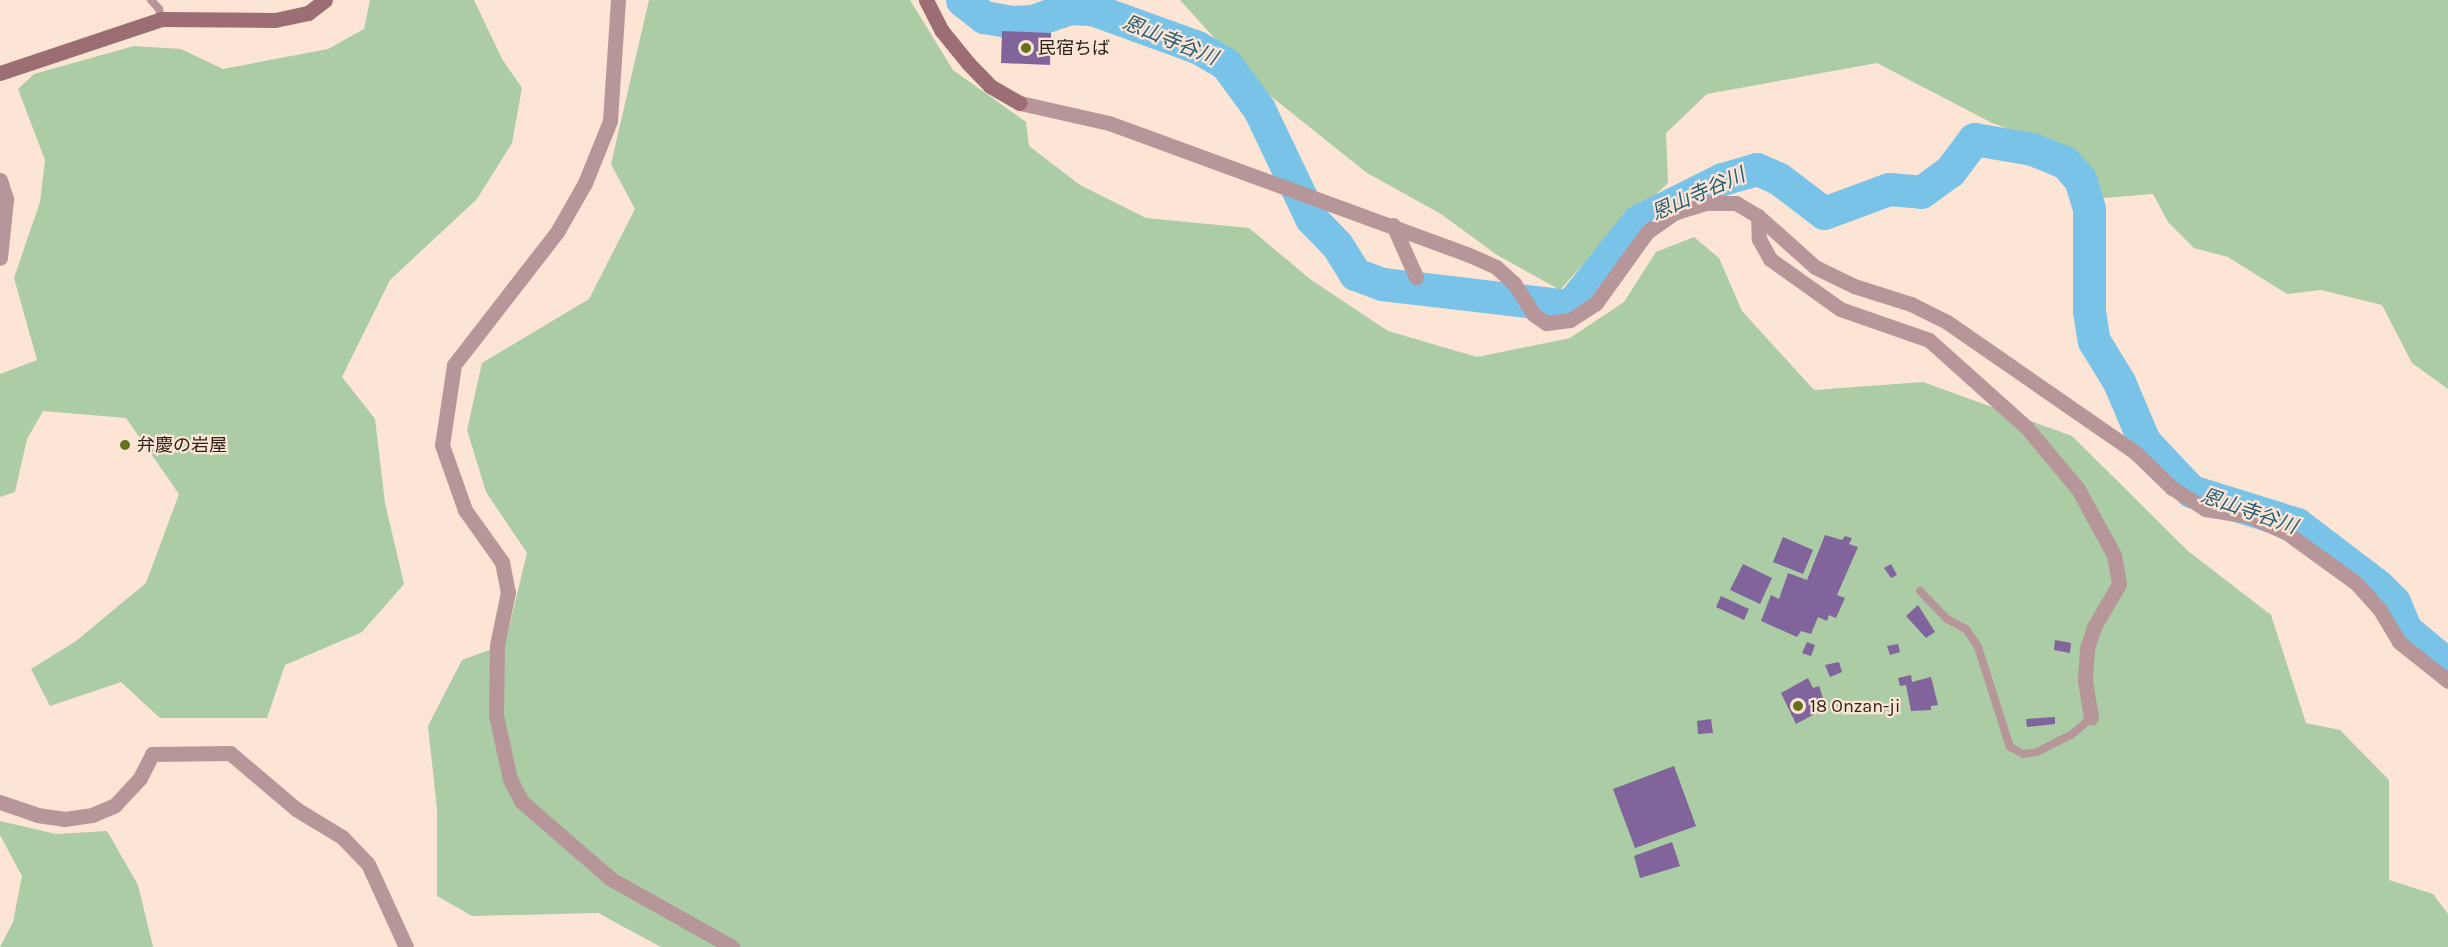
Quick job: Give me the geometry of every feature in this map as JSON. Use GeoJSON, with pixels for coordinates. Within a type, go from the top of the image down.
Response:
{"type":"FeatureCollection","features":[{"type":"Feature","properties":{"kind":"main road"},"geometry":{"type":"LineString","coordinates":[[0,73],[161,19],[275,20],[308,13],[326,0]]}},
{"type":"Feature","properties":{"kind":"main road"},"geometry":{"type":"LineString","coordinates":[[926,0],[942,31],[968,63],[990,86],[1020,103]]}},
{"type":"Feature","properties":{"kind":"street"},"geometry":{"type":"LineString","coordinates":[[618,0],[610,121],[585,183],[557,232],[454,365],[442,445],[465,510],[502,562],[508,592],[497,645],[496,716],[510,778],[521,801],[611,879],[732,947]]}},
{"type":"Feature","properties":{"kind":"street"},"geometry":{"type":"LineString","coordinates":[[1020,103],[1109,123],[1265,181],[1393,225],[1496,267],[1514,283],[1533,314],[1546,323],[1570,320],[1596,303],[1647,232],[1676,212],[1705,203],[1736,203],[1758,216],[1815,267],[1854,286],[1911,304],[1947,322],[2135,452],[2172,488],[2205,509],[2248,516],[2287,533],[2356,583],[2380,610],[2399,642],[2448,681]]}},
{"type":"Feature","properties":{"kind":"street"},"geometry":{"type":"LineString","coordinates":[[0,180],[6,199],[0,258]]}},
{"type":"Feature","properties":{"kind":"street"},"geometry":{"type":"LineString","coordinates":[[1758,216],[1759,239],[1770,260],[1840,309],[1929,340],[2027,428],[2078,489],[2114,555],[2119,584],[2094,627],[2086,649],[2085,680],[2091,718]]}},
{"type":"Feature","properties":{"kind":"street"},"geometry":{"type":"LineString","coordinates":[[1393,225],[1416,277]]}},
{"type":"Feature","properties":{"kind":"street"},"geometry":{"type":"LineString","coordinates":[[0,802],[64,819],[92,815],[115,805],[140,778],[152,754],[230,753],[296,809],[342,837],[368,864],[406,947]]}},
{"type":"Feature","properties":{"kind":"lane"},"geometry":{"type":"LineString","coordinates":[[151,0],[159,9],[161,19]]}},
{"type":"Feature","properties":{"kind":"lane"},"geometry":{"type":"LineString","coordinates":[[1920,591],[1947,619],[1966,629],[1978,647],[2010,747],[2023,754],[2037,752],[2071,735],[2091,718]]}},
{"type":"Feature","properties":{"kind":"green space"},"geometry":{"type":"Polygon","coordinates":[[[370,0],[474,0],[502,59],[522,88],[512,143],[477,199],[390,280],[342,377],[375,419],[385,503],[404,584],[362,632],[285,665],[267,718],[160,718],[121,682],[50,706],[31,669],[76,641],[146,583],[179,494],[126,418],[43,411],[27,439],[15,492],[0,497],[0,374],[37,360],[14,278],[40,202],[45,160],[18,89],[34,74],[134,46],[181,49],[223,69],[328,49],[364,29],[370,0]]]}},
{"type":"Feature","properties":{"kind":"green space"},"geometry":{"type":"Polygon","coordinates":[[[649,0],[910,0],[953,70],[1026,122],[1029,146],[1080,185],[1146,218],[1249,228],[1310,279],[1388,331],[1477,357],[1570,338],[1624,302],[1656,252],[1694,237],[1719,258],[1742,311],[1814,390],[1923,382],[2072,436],[2188,551],[2271,615],[2306,723],[2340,730],[2389,780],[2389,880],[2433,894],[2448,914],[2448,947],[661,947],[598,913],[472,916],[437,896],[437,809],[428,726],[462,660],[505,644],[527,553],[486,492],[467,430],[482,363],[589,299],[635,209],[611,164],[649,0]]]}},
{"type":"Feature","properties":{"kind":"green space"},"geometry":{"type":"Polygon","coordinates":[[[1180,0],[2448,0],[2448,389],[2412,363],[2382,305],[2321,290],[2287,294],[2228,257],[2194,248],[2168,222],[2153,194],[2103,198],[2065,149],[1992,123],[1877,63],[1707,94],[1666,133],[1668,183],[1595,251],[1560,290],[1497,255],[1441,214],[1367,173],[1258,86],[1180,0]]]}},
{"type":"Feature","properties":{"kind":"green space"},"geometry":{"type":"Polygon","coordinates":[[[0,821],[56,834],[107,831],[138,885],[153,947],[0,947],[13,922],[22,876],[0,835],[0,821]]]}},
{"type":"Feature","properties":{"kind":"building","name":"民宿ちば"},"geometry":{"type":"Polygon","coordinates":[[[1002,31],[1051,33],[1050,65],[1001,63],[1002,31]]]}},
{"type":"Feature","properties":{"kind":"building"},"geometry":{"type":"Polygon","coordinates":[[[1825,535],[1842,540],[1845,536],[1852,538],[1849,544],[1858,547],[1837,595],[1845,598],[1836,618],[1829,615],[1827,621],[1818,617],[1811,634],[1801,631],[1797,637],[1761,621],[1771,595],[1779,599],[1788,573],[1807,580],[1825,535]]]}},
{"type":"Feature","properties":{"kind":"building"},"geometry":{"type":"Polygon","coordinates":[[[1783,537],[1813,550],[1803,574],[1773,562],[1783,537]]]}},
{"type":"Feature","properties":{"kind":"building"},"geometry":{"type":"Polygon","coordinates":[[[1743,564],[1772,578],[1760,604],[1730,590],[1743,564]]]}},
{"type":"Feature","properties":{"kind":"building"},"geometry":{"type":"Polygon","coordinates":[[[1891,564],[1897,575],[1891,578],[1884,568],[1891,564]]]}},
{"type":"Feature","properties":{"kind":"building"},"geometry":{"type":"Polygon","coordinates":[[[1721,596],[1749,609],[1744,620],[1716,607],[1721,596]]]}},
{"type":"Feature","properties":{"kind":"building"},"geometry":{"type":"Polygon","coordinates":[[[1918,605],[1935,632],[1926,638],[1906,616],[1918,605]]]}},
{"type":"Feature","properties":{"kind":"building"},"geometry":{"type":"Polygon","coordinates":[[[2055,640],[2071,643],[2070,653],[2054,650],[2055,640]]]}},
{"type":"Feature","properties":{"kind":"building"},"geometry":{"type":"Polygon","coordinates":[[[1807,642],[1815,645],[1811,656],[1802,653],[1807,642]]]}},
{"type":"Feature","properties":{"kind":"building"},"geometry":{"type":"Polygon","coordinates":[[[1898,644],[1900,652],[1890,655],[1887,646],[1898,644]]]}},
{"type":"Feature","properties":{"kind":"building"},"geometry":{"type":"Polygon","coordinates":[[[1839,662],[1842,672],[1830,677],[1825,665],[1839,662]]]}},
{"type":"Feature","properties":{"kind":"building"},"geometry":{"type":"Polygon","coordinates":[[[1911,675],[1912,682],[1931,677],[1938,705],[1931,706],[1931,710],[1911,711],[1906,685],[1900,686],[1898,678],[1911,675]]]}},
{"type":"Feature","properties":{"kind":"building"},"geometry":{"type":"Polygon","coordinates":[[[1808,678],[1813,688],[1819,686],[1823,698],[1818,701],[1822,710],[1796,724],[1781,693],[1808,678]]]}},
{"type":"Feature","properties":{"kind":"building"},"geometry":{"type":"Polygon","coordinates":[[[2055,717],[2055,724],[2027,727],[2026,719],[2055,717]]]}},
{"type":"Feature","properties":{"kind":"building"},"geometry":{"type":"Polygon","coordinates":[[[1711,719],[1713,733],[1698,734],[1697,721],[1711,719]]]}},
{"type":"Feature","properties":{"kind":"building"},"geometry":{"type":"Polygon","coordinates":[[[1674,766],[1696,826],[1635,848],[1613,789],[1674,766]]]}},
{"type":"Feature","properties":{"kind":"building"},"geometry":{"type":"Polygon","coordinates":[[[1672,842],[1680,866],[1640,878],[1634,856],[1672,842]]]}},
{"type":"Feature","properties":{"kind":"waterway","name":"恩山寺谷川"},"geometry":{"type":"LineString","coordinates":[[962,0],[984,17],[1011,22],[1032,21],[1070,8],[1092,9],[1197,47],[1226,64],[1259,109],[1311,218],[1337,245],[1355,274],[1382,284],[1570,306],[1638,221],[1722,179],[1757,169],[1779,179],[1824,213],[1889,189],[1921,192],[1950,171],[1974,139],[2032,149],[2065,162],[2080,179],[2089,209],[2089,311],[2094,341],[2119,382],[2144,441],[2191,491],[2297,524],[2378,586],[2394,602],[2406,630],[2448,665]]}},
{"type":"Feature","properties":{"kind":"place","name":"民宿ちば"},"geometry":{"type":"Point","coordinates":[1026,48]}},
{"type":"Feature","properties":{"kind":"place","name":"弁慶の岩屋"},"geometry":{"type":"Point","coordinates":[125,445]}},
{"type":"Feature","properties":{"kind":"place","name":"18 Onzan-ji"},"geometry":{"type":"Point","coordinates":[1798,706]}}]}
